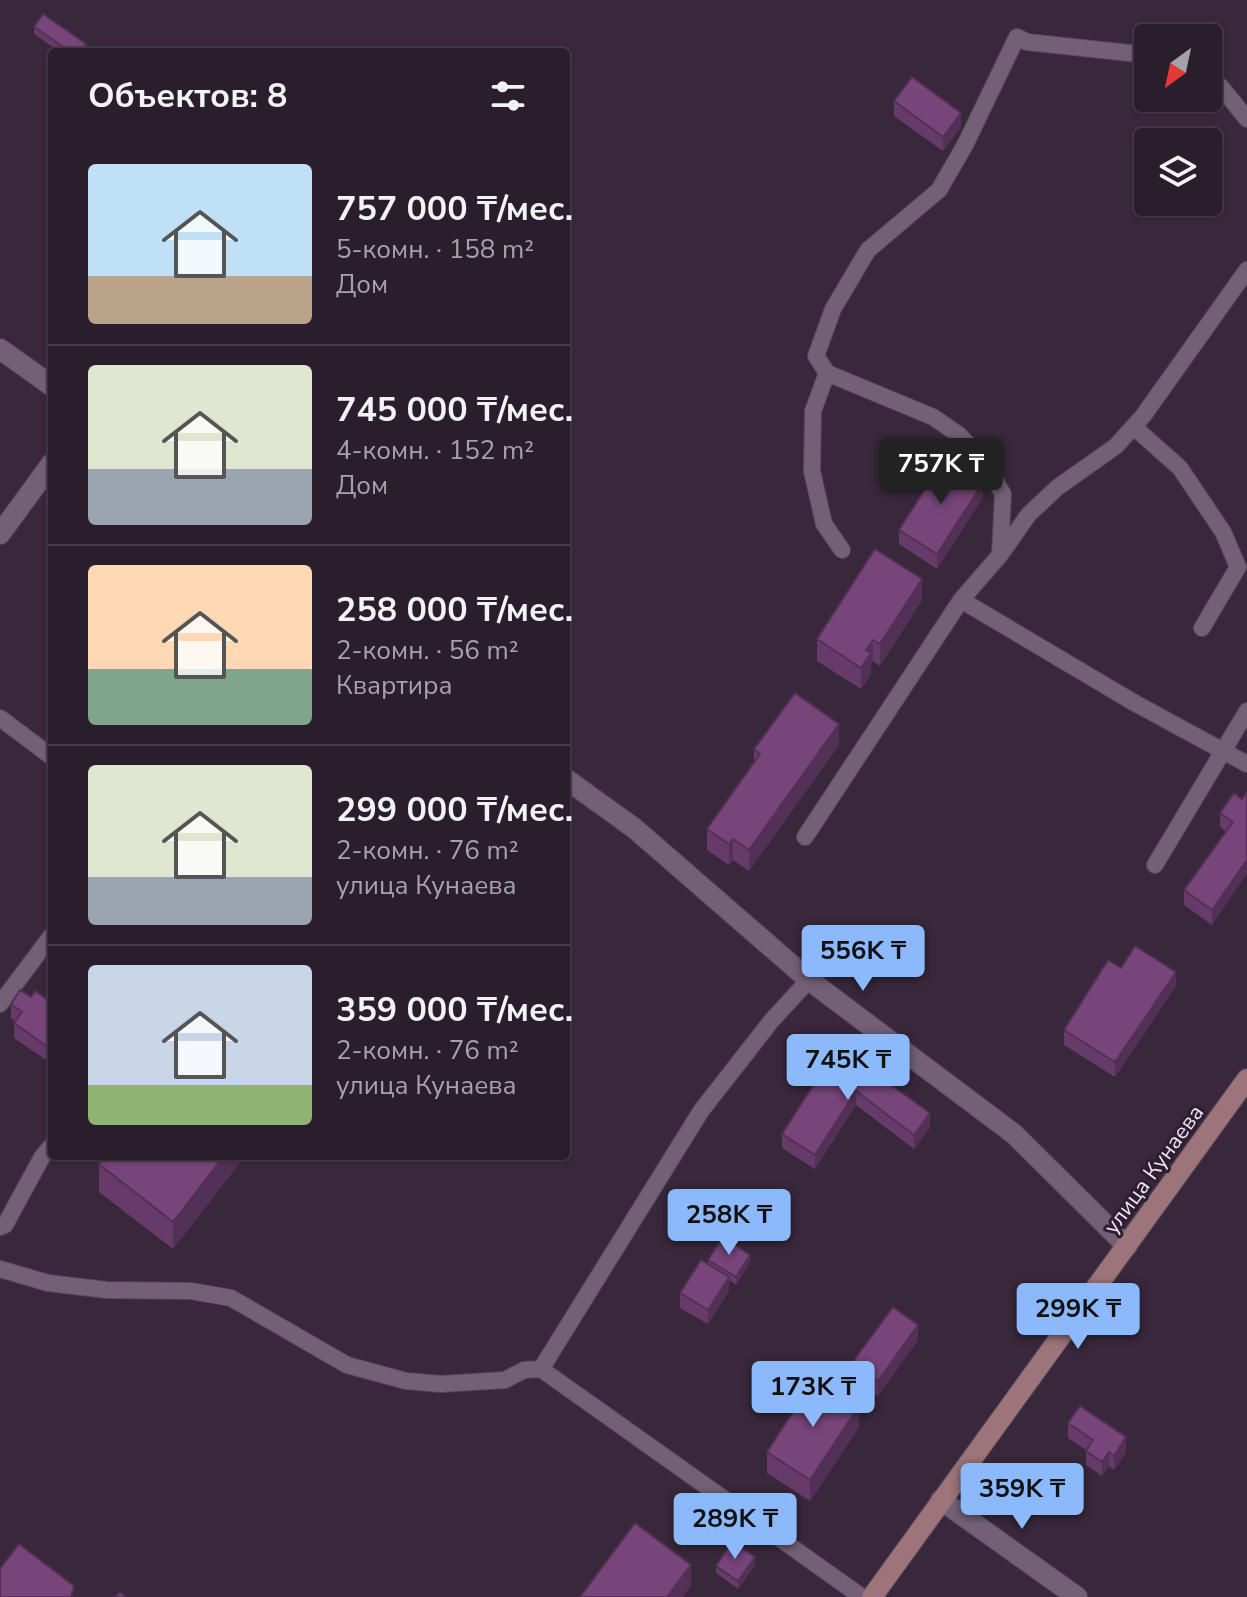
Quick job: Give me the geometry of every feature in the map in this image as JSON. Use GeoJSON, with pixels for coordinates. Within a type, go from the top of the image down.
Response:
{"type":"FeatureCollection","features":[{"type":"Feature","properties":{"kind":"main road","name":"улица Кунаева"},"geometry":{"type":"LineString","coordinates":[[872,1597],[1247,1079]]}},
{"type":"Feature","properties":{"kind":"street"},"geometry":{"type":"LineString","coordinates":[[0,349],[48,383]]}},
{"type":"Feature","properties":{"kind":"street"},"geometry":{"type":"LineString","coordinates":[[0,534],[48,468]]}},
{"type":"Feature","properties":{"kind":"street"},"geometry":{"type":"LineString","coordinates":[[570,782],[634,828],[809,980],[1014,1134],[1127,1246]]}},
{"type":"Feature","properties":{"kind":"street"},"geometry":{"type":"LineString","coordinates":[[941,1500],[1077,1597]]}},
{"type":"Feature","properties":{"kind":"lane"},"geometry":{"type":"LineString","coordinates":[[1000,555],[1003,494],[981,457],[959,435],[933,417],[827,373],[816,356],[833,309],[868,250],[939,190],[965,145],[1017,37],[1027,42],[1134,53]]}},
{"type":"Feature","properties":{"kind":"lane"},"geometry":{"type":"LineString","coordinates":[[1222,88],[1247,119]]}},
{"type":"Feature","properties":{"kind":"lane"},"geometry":{"type":"LineString","coordinates":[[805,837],[961,600],[1000,555],[1029,514],[1058,487],[1116,446],[1134,427],[1247,270]]}},
{"type":"Feature","properties":{"kind":"lane"},"geometry":{"type":"LineString","coordinates":[[827,373],[813,411],[812,471],[824,524],[842,550]]}},
{"type":"Feature","properties":{"kind":"lane"},"geometry":{"type":"LineString","coordinates":[[1134,427],[1180,468],[1223,532],[1238,567],[1202,628]]}},
{"type":"Feature","properties":{"kind":"lane"},"geometry":{"type":"LineString","coordinates":[[961,600],[1133,702],[1247,764]]}},
{"type":"Feature","properties":{"kind":"lane"},"geometry":{"type":"LineString","coordinates":[[1155,865],[1247,711]]}},
{"type":"Feature","properties":{"kind":"lane"},"geometry":{"type":"LineString","coordinates":[[0,718],[45,745]]}},
{"type":"Feature","properties":{"kind":"lane"},"geometry":{"type":"LineString","coordinates":[[0,1004],[48,940]]}},
{"type":"Feature","properties":{"kind":"lane"},"geometry":{"type":"LineString","coordinates":[[541,1369],[701,1111],[772,1020],[809,980]]}},
{"type":"Feature","properties":{"kind":"lane"},"geometry":{"type":"LineString","coordinates":[[0,1227],[5,1225],[48,1150]]}},
{"type":"Feature","properties":{"kind":"lane"},"geometry":{"type":"LineString","coordinates":[[0,1269],[48,1283],[107,1290],[191,1291],[231,1298],[347,1365],[406,1381],[441,1384],[505,1380],[524,1370],[541,1369],[862,1597]]}},
{"type":"Feature","properties":{"kind":"building"},"geometry":{"type":"Polygon","coordinates":[[[43,14],[86,44],[83,48],[65,48],[34,27],[43,14]]]}},
{"type":"Feature","properties":{"kind":"building"},"geometry":{"type":"Polygon","coordinates":[[[912,77],[961,113],[943,137],[894,101],[912,77]]]}},
{"type":"Feature","properties":{"kind":"building"},"geometry":{"type":"Polygon","coordinates":[[[945,458],[983,483],[937,554],[899,530],[945,458]]]}},
{"type":"Feature","properties":{"kind":"building"},"geometry":{"type":"Polygon","coordinates":[[[875,549],[922,579],[880,644],[873,640],[866,650],[871,653],[861,668],[817,639],[875,549]]]}},
{"type":"Feature","properties":{"kind":"building"},"geometry":{"type":"Polygon","coordinates":[[[795,693],[839,724],[749,850],[733,839],[729,844],[707,829],[760,754],[754,749],[795,693]]]}},
{"type":"Feature","properties":{"kind":"building"},"geometry":{"type":"Polygon","coordinates":[[[1247,792],[1247,860],[1212,910],[1184,890],[1233,822],[1220,813],[1234,793],[1242,799],[1247,792]]]}},
{"type":"Feature","properties":{"kind":"building"},"geometry":{"type":"Polygon","coordinates":[[[1135,946],[1176,972],[1115,1062],[1064,1030],[1108,960],[1121,968],[1135,946]]]}},
{"type":"Feature","properties":{"kind":"building"},"geometry":{"type":"Polygon","coordinates":[[[20,990],[31,997],[35,991],[48,1000],[48,1047],[14,1023],[22,1012],[11,1004],[20,990]]]}},
{"type":"Feature","properties":{"kind":"building"},"geometry":{"type":"Polygon","coordinates":[[[838,1047],[930,1113],[914,1135],[856,1091],[815,1155],[782,1134],[838,1047]]]}},
{"type":"Feature","properties":{"kind":"building"},"geometry":{"type":"Polygon","coordinates":[[[102,1160],[221,1160],[173,1222],[99,1164],[102,1160]]]}},
{"type":"Feature","properties":{"kind":"building"},"geometry":{"type":"Polygon","coordinates":[[[723,1237],[750,1255],[736,1277],[708,1260],[723,1237]]]}},
{"type":"Feature","properties":{"kind":"building"},"geometry":{"type":"Polygon","coordinates":[[[701,1260],[729,1277],[708,1310],[680,1293],[701,1260]]]}},
{"type":"Feature","properties":{"kind":"building"},"geometry":{"type":"Polygon","coordinates":[[[893,1307],[918,1325],[878,1381],[852,1363],[893,1307]]]}},
{"type":"Feature","properties":{"kind":"building"},"geometry":{"type":"Polygon","coordinates":[[[815,1378],[859,1406],[810,1480],[767,1452],[815,1378]]]}},
{"type":"Feature","properties":{"kind":"building"},"geometry":{"type":"Polygon","coordinates":[[[1080,1406],[1126,1437],[1114,1456],[1109,1452],[1102,1462],[1086,1451],[1093,1440],[1068,1423],[1080,1406]]]}},
{"type":"Feature","properties":{"kind":"building"},"geometry":{"type":"Polygon","coordinates":[[[635,1523],[691,1565],[667,1597],[580,1597],[635,1523]]]}},
{"type":"Feature","properties":{"kind":"building"},"geometry":{"type":"Polygon","coordinates":[[[732,1542],[755,1557],[738,1581],[716,1566],[732,1542]]]}},
{"type":"Feature","properties":{"kind":"building"},"geometry":{"type":"Polygon","coordinates":[[[19,1544],[74,1586],[71,1597],[0,1597],[0,1569],[19,1544]]]}}]}
